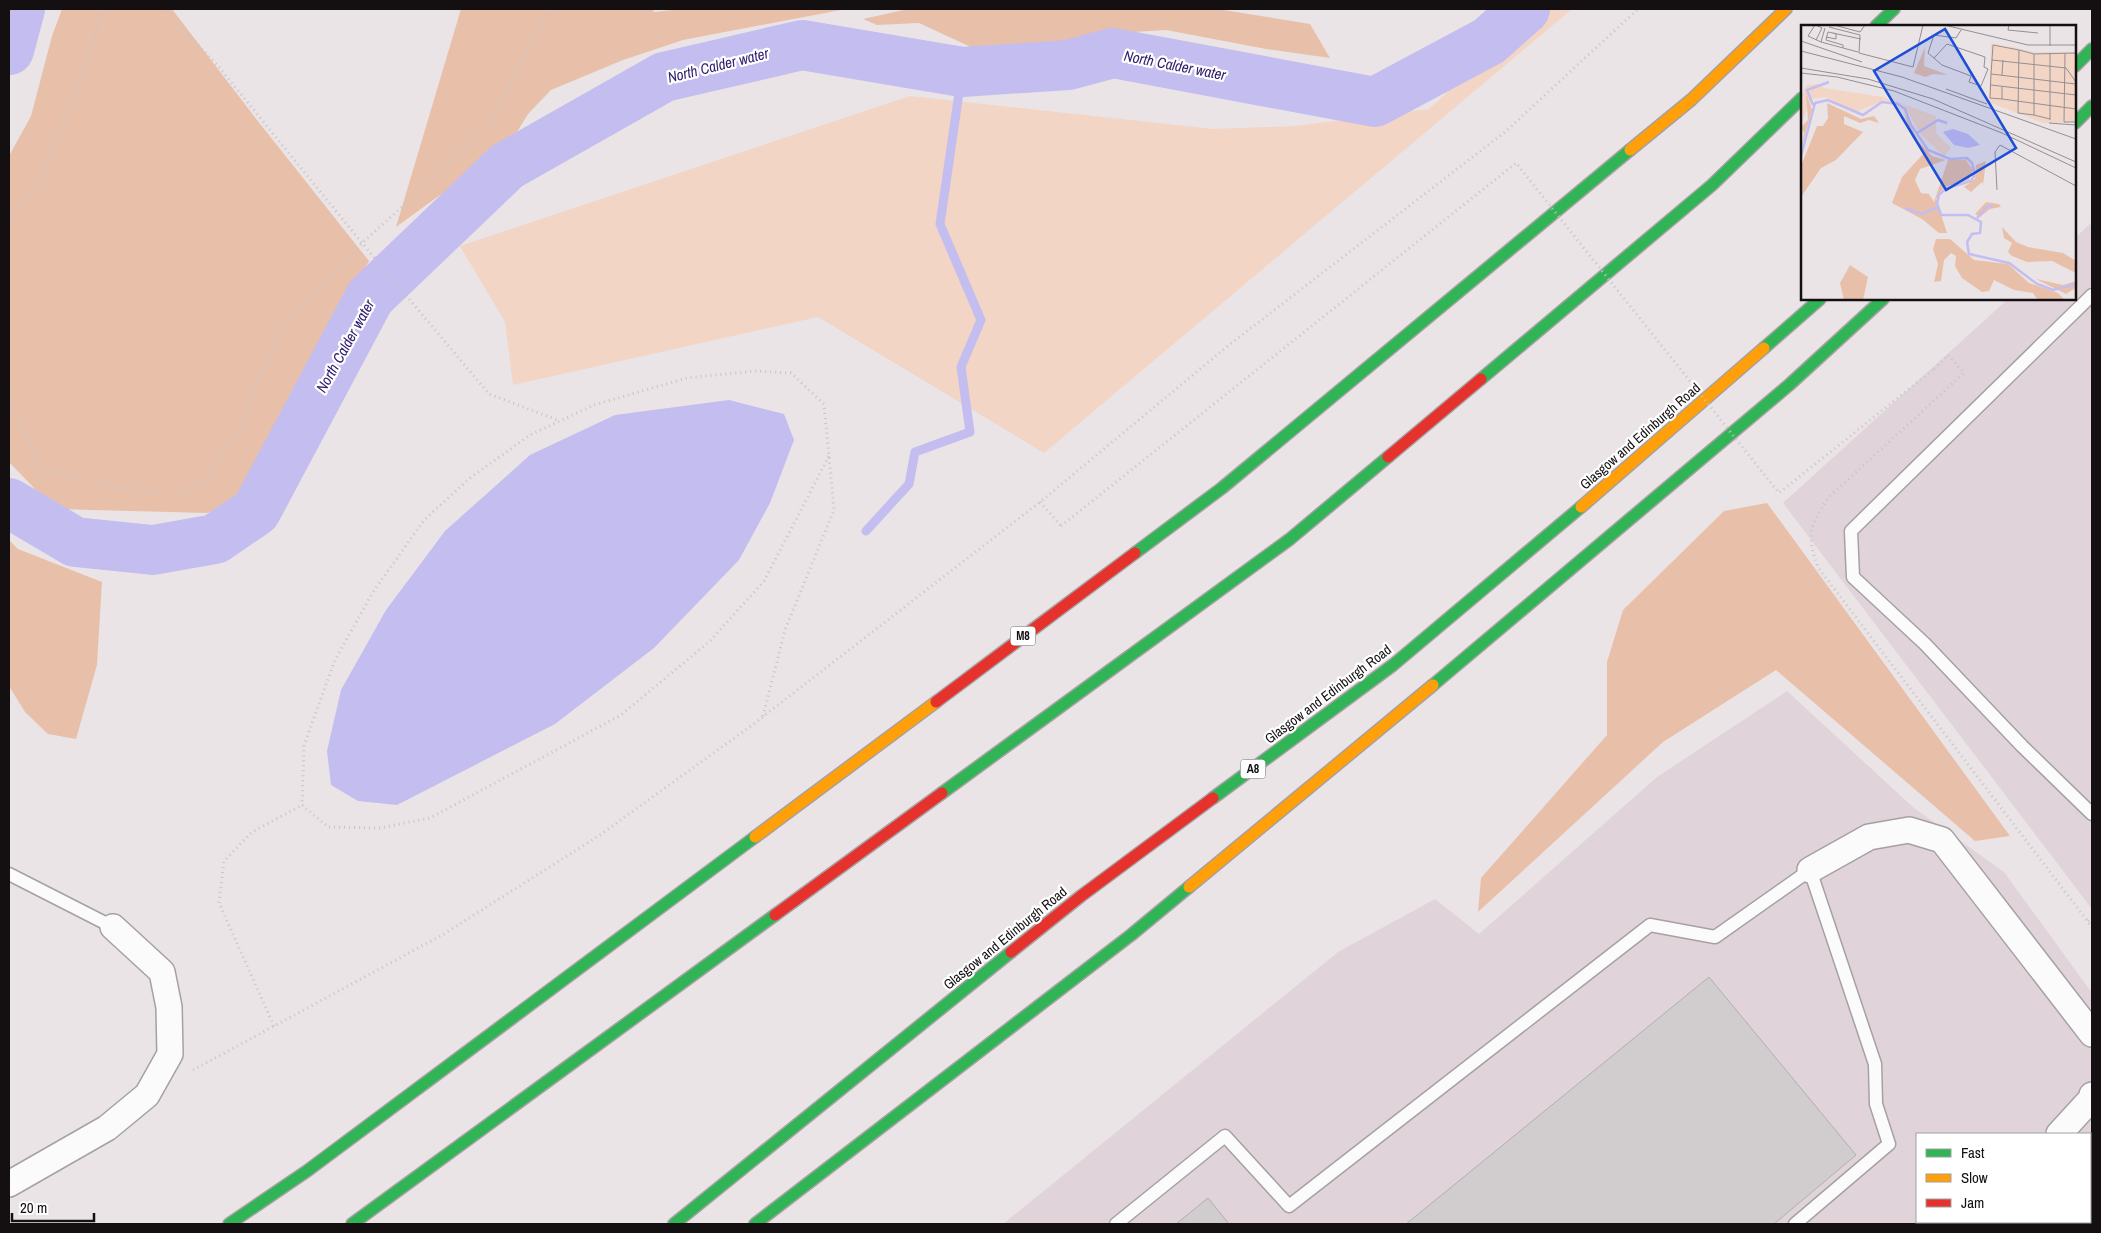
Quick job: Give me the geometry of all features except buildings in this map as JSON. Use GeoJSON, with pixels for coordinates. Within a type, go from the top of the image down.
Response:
{"type":"FeatureCollection","features":[{"type":"Feature","properties":{"kind":"highway","name":"M8"},"geometry":{"type":"LineString","coordinates":[[229,1224],[315,1165],[1222,488],[1691,100],[1786,9]]}},
{"type":"Feature","properties":{"kind":"highway"},"geometry":{"type":"LineString","coordinates":[[1877,25],[1894,9]]}},
{"type":"Feature","properties":{"kind":"highway"},"geometry":{"type":"LineString","coordinates":[[2076,65],[2092,49]]}},
{"type":"Feature","properties":{"kind":"highway"},"geometry":{"type":"LineString","coordinates":[[352,1224],[1290,539],[1712,186],[1801,99]]}},
{"type":"Feature","properties":{"kind":"highway"},"geometry":{"type":"LineString","coordinates":[[2076,122],[2092,106]]}},
{"type":"Feature","properties":{"kind":"highway","name":"Glasgow and Edinburgh Road"},"geometry":{"type":"LineString","coordinates":[[674,1224],[1081,896],[1394,665],[1626,469],[1819,300]]}},
{"type":"Feature","properties":{"kind":"highway"},"geometry":{"type":"LineString","coordinates":[[755,1224],[1139,929],[1551,587],[1789,385],[1882,300]]}},
{"type":"Feature","properties":{"kind":"street"},"geometry":{"type":"LineString","coordinates":[[1810,870],[1869,837],[1909,830],[1942,840],[2092,1034]]}},
{"type":"Feature","properties":{"kind":"street"},"geometry":{"type":"LineString","coordinates":[[9,1184],[107,1128],[146,1095],[170,1054],[169,1007],[162,972],[113,927]]}},
{"type":"Feature","properties":{"kind":"street"},"geometry":{"type":"LineString","coordinates":[[2060,1133],[2091,1099],[2092,1095]]}},
{"type":"Feature","properties":{"kind":"lane"},"geometry":{"type":"LineString","coordinates":[[2092,295],[1851,531],[1853,577],[1925,644],[2022,746],[2092,814]]}},
{"type":"Feature","properties":{"kind":"lane"},"geometry":{"type":"LineString","coordinates":[[1116,1224],[1224,1136],[1289,1206],[1650,924],[1715,937],[1810,870],[1876,1064],[1876,1104],[1889,1144],[1795,1224]]}},
{"type":"Feature","properties":{"kind":"lane"},"geometry":{"type":"LineString","coordinates":[[9,874],[113,927]]}},
{"type":"Feature","properties":{"kind":"path"},"geometry":{"type":"LineString","coordinates":[[9,218],[41,179],[92,52],[102,9]]}},
{"type":"Feature","properties":{"kind":"path"},"geometry":{"type":"LineString","coordinates":[[164,9],[218,66],[362,243],[489,394],[560,421]]}},
{"type":"Feature","properties":{"kind":"path"},"geometry":{"type":"LineString","coordinates":[[9,390],[10,400],[42,471],[178,498],[206,480],[240,430],[277,334],[362,243],[492,123],[548,9]]}},
{"type":"Feature","properties":{"kind":"path"},"geometry":{"type":"LineString","coordinates":[[189,1072],[444,934],[600,836],[763,717],[1040,502],[1229,345],[1505,132],[1638,9]]}},
{"type":"Feature","properties":{"kind":"path"},"geometry":{"type":"LineString","coordinates":[[1040,502],[1061,526],[1516,163],[1779,493],[1934,369]]}},
{"type":"Feature","properties":{"kind":"path"},"geometry":{"type":"LineString","coordinates":[[302,806],[304,745],[335,660],[373,592],[424,520],[470,478],[530,436],[594,405],[687,378],[754,371],[791,373],[824,404],[834,510],[785,630],[763,717]]}},
{"type":"Feature","properties":{"kind":"path"},"geometry":{"type":"LineString","coordinates":[[302,806],[328,827],[380,828],[430,818],[621,715],[710,641],[764,581],[829,456]]}},
{"type":"Feature","properties":{"kind":"path"},"geometry":{"type":"LineString","coordinates":[[274,1026],[219,903],[224,861],[252,832],[302,806]]}},
{"type":"Feature","properties":{"kind":"path"},"geometry":{"type":"LineString","coordinates":[[2088,921],[2092,917]]}},
{"type":"Feature","properties":{"kind":"shaded area"},"geometry":{"type":"Polygon","coordinates":[[[62,9],[172,9],[369,261],[258,462],[243,499],[207,513],[54,509],[9,462],[9,156],[31,116],[52,36],[62,9]]]}},
{"type":"Feature","properties":{"kind":"shaded area"},"geometry":{"type":"Polygon","coordinates":[[[461,9],[653,9],[654,12],[681,9],[846,9],[683,40],[623,60],[551,90],[528,114],[509,145],[396,227],[461,9]]]}},
{"type":"Feature","properties":{"kind":"shaded area"},"geometry":{"type":"Polygon","coordinates":[[[908,9],[1217,9],[1310,24],[1330,58],[1266,49],[1166,30],[1101,34],[1065,43],[1037,54],[975,49],[919,23],[877,25],[863,19],[908,9]]]}},
{"type":"Feature","properties":{"kind":"shaded area"},"geometry":{"type":"Polygon","coordinates":[[[1538,9],[1572,9],[1044,453],[818,317],[513,385],[505,322],[460,246],[910,96],[1213,129],[1295,126],[1429,109],[1538,9]]]}},
{"type":"Feature","properties":{"kind":"shaded area"},"geometry":{"type":"Polygon","coordinates":[[[2092,222],[2092,909],[1783,503],[2007,300],[2076,300],[2076,237],[2092,222]]]}},
{"type":"Feature","properties":{"kind":"shaded area"},"geometry":{"type":"Polygon","coordinates":[[[729,400],[784,414],[794,440],[770,503],[739,560],[654,648],[555,724],[397,805],[358,801],[331,785],[327,751],[341,690],[386,610],[445,531],[530,455],[615,415],[729,400]]]}},
{"type":"Feature","properties":{"kind":"shaded area"},"geometry":{"type":"Polygon","coordinates":[[[1767,503],[2010,836],[1975,841],[1776,670],[1663,742],[1478,912],[1481,878],[1607,735],[1607,662],[1623,610],[1724,511],[1767,503]]]}},
{"type":"Feature","properties":{"kind":"shaded area"},"geometry":{"type":"Polygon","coordinates":[[[9,540],[18,549],[102,582],[97,665],[76,739],[48,734],[25,712],[9,686],[9,540]]]}},
{"type":"Feature","properties":{"kind":"shaded area"},"geometry":{"type":"Polygon","coordinates":[[[1787,691],[1914,808],[2004,872],[2092,993],[2092,1173],[2091,1133],[1916,1133],[1916,1223],[2038,1223],[2036,1224],[1003,1224],[1338,952],[1435,899],[1479,934],[1657,777],[1787,691]]]}},
{"type":"Feature","properties":{"kind":"waterway","name":"North Calder water"},"geometry":{"type":"LineString","coordinates":[[9,50],[20,9]]}},
{"type":"Feature","properties":{"kind":"waterway","name":"North Calder water"},"geometry":{"type":"LineString","coordinates":[[9,503],[75,542],[153,550],[215,539],[256,511],[370,297],[507,166],[664,77],[802,45],[962,72],[1068,65],[1113,53],[1375,102],[1489,41],[1525,9]]}},
{"type":"Feature","properties":{"kind":"waterway"},"geometry":{"type":"LineString","coordinates":[[866,531],[909,484],[915,452],[970,432],[961,367],[981,320],[940,224],[962,72]]}},
{"type":"Feature","properties":{"kind":"traffic: fast"},"geometry":{"type":"LineString","coordinates":[[1877,25],[1894,9]]}},
{"type":"Feature","properties":{"kind":"traffic: fast"},"geometry":{"type":"LineString","coordinates":[[2076,65],[2092,49]]}},
{"type":"Feature","properties":{"kind":"traffic: fast"},"geometry":{"type":"LineString","coordinates":[[1481,379],[1712,185],[1801,99]]}},
{"type":"Feature","properties":{"kind":"traffic: fast"},"geometry":{"type":"LineString","coordinates":[[2076,122],[2092,106]]}},
{"type":"Feature","properties":{"kind":"traffic: fast"},"geometry":{"type":"LineString","coordinates":[[1135,553],[1222,488],[1630,150]]}},
{"type":"Feature","properties":{"kind":"traffic: fast"},"geometry":{"type":"LineString","coordinates":[[1764,348],[1819,300]]}},
{"type":"Feature","properties":{"kind":"traffic: fast"},"geometry":{"type":"LineString","coordinates":[[1433,685],[1789,385],[1882,300]]}},
{"type":"Feature","properties":{"kind":"traffic: fast"},"geometry":{"type":"LineString","coordinates":[[942,793],[1290,539],[1388,457]]}},
{"type":"Feature","properties":{"kind":"traffic: fast"},"geometry":{"type":"LineString","coordinates":[[1213,798],[1393,665],[1581,507]]}},
{"type":"Feature","properties":{"kind":"traffic: fast"},"geometry":{"type":"LineString","coordinates":[[229,1224],[307,1171],[755,837]]}},
{"type":"Feature","properties":{"kind":"traffic: fast"},"geometry":{"type":"LineString","coordinates":[[755,1224],[1131,935],[1189,887]]}},
{"type":"Feature","properties":{"kind":"traffic: fast"},"geometry":{"type":"LineString","coordinates":[[352,1224],[775,915]]}},
{"type":"Feature","properties":{"kind":"traffic: fast"},"geometry":{"type":"LineString","coordinates":[[674,1224],[1011,952]]}},
{"type":"Feature","properties":{"kind":"traffic: slow"},"geometry":{"type":"LineString","coordinates":[[1630,150],[1691,100],[1786,9]]}},
{"type":"Feature","properties":{"kind":"traffic: slow"},"geometry":{"type":"LineString","coordinates":[[1581,507],[1764,348]]}},
{"type":"Feature","properties":{"kind":"traffic: slow"},"geometry":{"type":"LineString","coordinates":[[1189,887],[1433,685]]}},
{"type":"Feature","properties":{"kind":"traffic: slow"},"geometry":{"type":"LineString","coordinates":[[755,837],[936,702]]}},
{"type":"Feature","properties":{"kind":"traffic: jam"},"geometry":{"type":"LineString","coordinates":[[1388,457],[1481,379]]}},
{"type":"Feature","properties":{"kind":"traffic: jam"},"geometry":{"type":"LineString","coordinates":[[936,702],[1135,553]]}},
{"type":"Feature","properties":{"kind":"traffic: jam"},"geometry":{"type":"LineString","coordinates":[[775,915],[942,793]]}},
{"type":"Feature","properties":{"kind":"traffic: jam"},"geometry":{"type":"LineString","coordinates":[[1011,952],[1081,896],[1213,798]]}}]}
